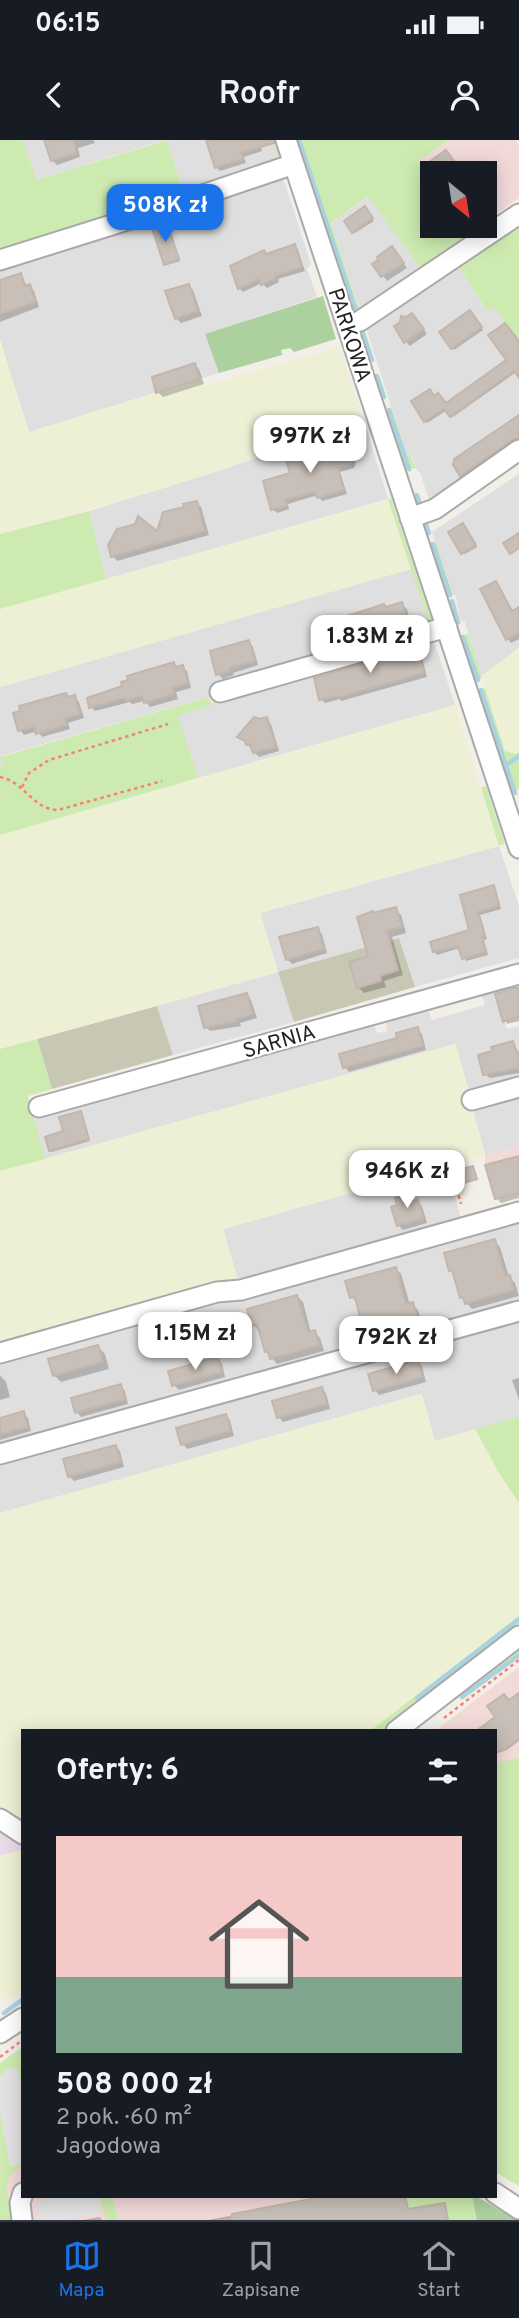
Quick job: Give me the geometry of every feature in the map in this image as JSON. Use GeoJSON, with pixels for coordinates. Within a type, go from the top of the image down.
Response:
{"type":"FeatureCollection","features":[{"type":"Feature","properties":{"kind":"street","name":"PARKOWA"},"geometry":{"type":"LineString","coordinates":[[286,140],[519,848]]}},
{"type":"Feature","properties":{"kind":"street"},"geometry":{"type":"LineString","coordinates":[[0,260],[294,164]]}},
{"type":"Feature","properties":{"kind":"street"},"geometry":{"type":"LineString","coordinates":[[348,325],[360,321],[519,214]]}},
{"type":"Feature","properties":{"kind":"street"},"geometry":{"type":"LineString","coordinates":[[410,518],[435,509],[519,450]]}},
{"type":"Feature","properties":{"kind":"street"},"geometry":{"type":"LineString","coordinates":[[220,692],[447,627]]}},
{"type":"Feature","properties":{"kind":"street","name":"SARNIA"},"geometry":{"type":"LineString","coordinates":[[39,1107],[519,974]]}},
{"type":"Feature","properties":{"kind":"street"},"geometry":{"type":"LineString","coordinates":[[472,1100],[519,1087]]}},
{"type":"Feature","properties":{"kind":"street"},"geometry":{"type":"LineString","coordinates":[[0,1353],[519,1212]]}},
{"type":"Feature","properties":{"kind":"street"},"geometry":{"type":"LineString","coordinates":[[0,1454],[519,1311]]}},
{"type":"Feature","properties":{"kind":"street"},"geometry":{"type":"LineString","coordinates":[[399,1729],[519,1636]]}},
{"type":"Feature","properties":{"kind":"street"},"geometry":{"type":"LineString","coordinates":[[0,1819],[21,1833]]}},
{"type":"Feature","properties":{"kind":"street"},"geometry":{"type":"LineString","coordinates":[[0,2033],[21,2019]]}},
{"type":"Feature","properties":{"kind":"street"},"geometry":{"type":"LineString","coordinates":[[497,2194],[519,2209]]}},
{"type":"Feature","properties":{"kind":"street"},"geometry":{"type":"LineString","coordinates":[[22,2198],[22,2220]]}},
{"type":"Feature","properties":{"kind":"path"},"geometry":{"type":"LineString","coordinates":[[22,787],[29,774],[49,760],[168,724]]}},
{"type":"Feature","properties":{"kind":"path"},"geometry":{"type":"LineString","coordinates":[[0,777],[22,787],[47,810],[58,810],[162,782]]}},
{"type":"Feature","properties":{"kind":"path"},"geometry":{"type":"LineString","coordinates":[[452,1187],[456,1186],[461,1204]]}},
{"type":"Feature","properties":{"kind":"path"},"geometry":{"type":"LineString","coordinates":[[441,1720],[519,1660]]}},
{"type":"Feature","properties":{"kind":"path"},"geometry":{"type":"LineString","coordinates":[[0,2057],[21,2042]]}},
{"type":"Feature","properties":{"kind":"shaded area"},"geometry":{"type":"Polygon","coordinates":[[[23,140],[165,140],[35,180],[23,140]]]}},
{"type":"Feature","properties":{"kind":"shaded area"},"geometry":{"type":"Polygon","coordinates":[[[167,140],[272,140],[278,160],[183,191],[167,140]]]}},
{"type":"Feature","properties":{"kind":"shaded area"},"geometry":{"type":"Polygon","coordinates":[[[449,140],[515,140],[519,145],[519,198],[497,214],[497,161],[419,161],[449,140]]]}},
{"type":"Feature","properties":{"kind":"shaded area"},"geometry":{"type":"Polygon","coordinates":[[[283,178],[311,264],[307,269],[317,297],[205,334],[219,373],[29,432],[0,340],[0,270],[283,178]]]}},
{"type":"Feature","properties":{"kind":"shaded area"},"geometry":{"type":"Polygon","coordinates":[[[369,196],[420,268],[359,310],[331,223],[369,196]]]}},
{"type":"Feature","properties":{"kind":"shaded area"},"geometry":{"type":"Polygon","coordinates":[[[457,265],[488,311],[494,306],[519,341],[519,443],[431,506],[420,472],[417,471],[410,454],[407,456],[366,328],[457,265]]]}},
{"type":"Feature","properties":{"kind":"shaded area"},"geometry":{"type":"Polygon","coordinates":[[[0,340],[29,432],[200,379],[203,386],[339,347],[364,421],[158,490],[0,534],[0,340]]]}},
{"type":"Feature","properties":{"kind":"shaded area"},"geometry":{"type":"Polygon","coordinates":[[[364,421],[388,499],[106,579],[89,511],[212,473],[364,421]]]}},
{"type":"Feature","properties":{"kind":"shaded area"},"geometry":{"type":"Polygon","coordinates":[[[519,474],[519,648],[481,676],[465,622],[461,621],[456,596],[453,594],[432,532],[519,474]]]}},
{"type":"Feature","properties":{"kind":"shaded area"},"geometry":{"type":"Polygon","coordinates":[[[388,500],[411,569],[0,687],[0,609],[388,500]]]}},
{"type":"Feature","properties":{"kind":"shaded area"},"geometry":{"type":"Polygon","coordinates":[[[411,569],[430,627],[419,631],[409,625],[386,630],[387,635],[215,695],[1,756],[3,764],[0,765],[0,687],[411,569]]]}},
{"type":"Feature","properties":{"kind":"shaded area"},"geometry":{"type":"Polygon","coordinates":[[[434,641],[455,705],[198,778],[177,716],[231,698],[434,641]]]}},
{"type":"Feature","properties":{"kind":"shaded area"},"geometry":{"type":"Polygon","coordinates":[[[519,648],[519,752],[516,754],[506,751],[481,676],[519,648]]]}},
{"type":"Feature","properties":{"kind":"shaded area"},"geometry":{"type":"Polygon","coordinates":[[[455,705],[499,846],[260,912],[278,972],[0,1049],[0,835],[455,705]]]}},
{"type":"Feature","properties":{"kind":"shaded area"},"geometry":{"type":"Polygon","coordinates":[[[499,846],[519,906],[519,958],[415,987],[399,938],[279,972],[294,1022],[173,1055],[157,1006],[278,972],[260,913],[499,846]]]}},
{"type":"Feature","properties":{"kind":"shaded area"},"geometry":{"type":"Polygon","coordinates":[[[399,938],[415,987],[294,1022],[278,972],[399,938]]]}},
{"type":"Feature","properties":{"kind":"shaded area"},"geometry":{"type":"Polygon","coordinates":[[[493,985],[507,1029],[519,1026],[519,1080],[470,1094],[455,1044],[45,1159],[33,1120],[48,1115],[57,1107],[374,1024],[377,1033],[387,1031],[385,1017],[426,1005],[432,1020],[485,1005],[480,989],[493,985]]]}},
{"type":"Feature","properties":{"kind":"shaded area"},"geometry":{"type":"Polygon","coordinates":[[[157,1006],[173,1055],[52,1089],[37,1039],[157,1006]]]}},
{"type":"Feature","properties":{"kind":"shaded area"},"geometry":{"type":"Polygon","coordinates":[[[456,1044],[485,1155],[223,1229],[239,1284],[0,1346],[0,1171],[456,1044]]]}},
{"type":"Feature","properties":{"kind":"shaded area"},"geometry":{"type":"Polygon","coordinates":[[[519,1095],[519,1146],[485,1155],[472,1108],[519,1095]]]}},
{"type":"Feature","properties":{"kind":"shaded area"},"geometry":{"type":"Polygon","coordinates":[[[519,1146],[519,1193],[495,1199],[485,1165],[485,1155],[519,1146]]]}},
{"type":"Feature","properties":{"kind":"shaded area"},"geometry":{"type":"Polygon","coordinates":[[[447,1166],[462,1222],[519,1207],[519,1417],[435,1441],[421,1394],[0,1513],[0,1346],[239,1284],[223,1229],[447,1166]]]}},
{"type":"Feature","properties":{"kind":"shaded area"},"geometry":{"type":"Polygon","coordinates":[[[422,1394],[435,1441],[475,1429],[499,1473],[517,1498],[519,1616],[373,1729],[21,1729],[21,1829],[0,1815],[0,1513],[422,1394]]]}},
{"type":"Feature","properties":{"kind":"shaded area"},"geometry":{"type":"Polygon","coordinates":[[[519,1667],[519,1757],[497,1763],[497,1729],[438,1729],[519,1667]]]}},
{"type":"Feature","properties":{"kind":"shaded area"},"geometry":{"type":"Polygon","coordinates":[[[0,1824],[21,1839],[21,1851],[0,1856],[0,1824]]]}},
{"type":"Feature","properties":{"kind":"shaded area"},"geometry":{"type":"Polygon","coordinates":[[[21,1851],[21,1994],[0,2000],[0,1856],[21,1851]]]}},
{"type":"Feature","properties":{"kind":"shaded area"},"geometry":{"type":"Polygon","coordinates":[[[21,2048],[21,2198],[472,2198],[477,2220],[6,2220],[0,2185],[0,2063],[21,2048]]]}},
{"type":"Feature","properties":{"kind":"shaded area"},"geometry":{"type":"Polygon","coordinates":[[[17,2067],[21,2080],[21,2164],[10,2167],[0,2112],[0,2075],[5,2074],[4,2069],[17,2067]]]}},
{"type":"Feature","properties":{"kind":"shaded area"},"geometry":{"type":"Polygon","coordinates":[[[47,2198],[99,2198],[102,2213],[68,2220],[40,2220],[36,2203],[48,2201],[47,2198]]]}},
{"type":"Feature","properties":{"kind":"green space"},"geometry":{"type":"Polygon","coordinates":[[[0,140],[23,140],[36,180],[167,140],[183,191],[0,251],[0,140]]]}},
{"type":"Feature","properties":{"kind":"green space"},"geometry":{"type":"Polygon","coordinates":[[[274,140],[280,159],[276,165],[185,195],[183,191],[278,160],[272,141],[274,140]]]}},
{"type":"Feature","properties":{"kind":"green space"},"geometry":{"type":"Polygon","coordinates":[[[294,140],[449,140],[419,161],[420,238],[463,238],[420,268],[368,196],[331,223],[359,310],[351,314],[294,140]]]}},
{"type":"Feature","properties":{"kind":"green space"},"geometry":{"type":"Polygon","coordinates":[[[519,221],[519,341],[494,307],[488,311],[457,265],[519,221]]]}},
{"type":"Feature","properties":{"kind":"green space"},"geometry":{"type":"Polygon","coordinates":[[[323,296],[336,339],[294,352],[290,348],[281,350],[282,355],[219,373],[205,334],[323,296]]]}},
{"type":"Feature","properties":{"kind":"green space"},"geometry":{"type":"Polygon","coordinates":[[[391,407],[407,455],[410,454],[416,468],[402,470],[384,414],[391,407]]]}},
{"type":"Feature","properties":{"kind":"green space"},"geometry":{"type":"Polygon","coordinates":[[[391,498],[434,626],[430,627],[388,500],[391,498]]]}},
{"type":"Feature","properties":{"kind":"green space"},"geometry":{"type":"Polygon","coordinates":[[[89,511],[106,579],[0,609],[0,534],[89,511]]]}},
{"type":"Feature","properties":{"kind":"green space"},"geometry":{"type":"Polygon","coordinates":[[[436,542],[453,594],[444,597],[428,546],[436,542]]]}},
{"type":"Feature","properties":{"kind":"green space"},"geometry":{"type":"Polygon","coordinates":[[[468,633],[482,678],[473,683],[462,649],[465,648],[462,638],[468,633]]]}},
{"type":"Feature","properties":{"kind":"green space"},"geometry":{"type":"Polygon","coordinates":[[[485,688],[505,751],[516,754],[519,752],[519,789],[509,794],[476,692],[485,688]]]}},
{"type":"Feature","properties":{"kind":"green space"},"geometry":{"type":"Polygon","coordinates":[[[209,697],[211,703],[231,698],[178,716],[198,778],[0,835],[0,765],[3,764],[0,757],[209,697]]]}},
{"type":"Feature","properties":{"kind":"green space"},"geometry":{"type":"Polygon","coordinates":[[[486,786],[505,844],[499,846],[481,788],[486,786]]]}},
{"type":"Feature","properties":{"kind":"green space"},"geometry":{"type":"Polygon","coordinates":[[[37,1039],[52,1089],[28,1096],[45,1159],[0,1171],[0,1049],[37,1039]]]}},
{"type":"Feature","properties":{"kind":"green space"},"geometry":{"type":"Polygon","coordinates":[[[519,1417],[519,1503],[475,1429],[519,1417]]]}},
{"type":"Feature","properties":{"kind":"green space"},"geometry":{"type":"Polygon","coordinates":[[[519,1616],[519,1625],[385,1729],[373,1729],[519,1616]]]}},
{"type":"Feature","properties":{"kind":"green space"},"geometry":{"type":"Polygon","coordinates":[[[519,1650],[519,1656],[462,1700],[466,1688],[519,1650]]]}},
{"type":"Feature","properties":{"kind":"green space"},"geometry":{"type":"Polygon","coordinates":[[[519,1757],[519,2186],[497,2173],[497,1763],[519,1757]]]}},
{"type":"Feature","properties":{"kind":"green space"},"geometry":{"type":"Polygon","coordinates":[[[21,2048],[21,2079],[0,2075],[0,2063],[21,2048]]]}},
{"type":"Feature","properties":{"kind":"green space"},"geometry":{"type":"Polygon","coordinates":[[[0,2112],[10,2166],[21,2165],[7,2183],[13,2220],[0,2220],[0,2112]]]}},
{"type":"Feature","properties":{"kind":"green space"},"geometry":{"type":"Polygon","coordinates":[[[100,2198],[113,2198],[118,2220],[106,2220],[100,2198]]]}},
{"type":"Feature","properties":{"kind":"green space"},"geometry":{"type":"Polygon","coordinates":[[[406,2198],[472,2198],[477,2220],[448,2220],[445,2202],[408,2208],[406,2198]]]}},
{"type":"Feature","properties":{"kind":"green space"},"geometry":{"type":"Polygon","coordinates":[[[472,2198],[479,2198],[517,2220],[477,2220],[472,2198]]]}},
{"type":"Feature","properties":{"kind":"building"},"geometry":{"type":"Polygon","coordinates":[[[44,140],[73,140],[77,153],[51,161],[44,140]]]}},
{"type":"Feature","properties":{"kind":"building"},"geometry":{"type":"Polygon","coordinates":[[[206,140],[274,140],[274,143],[241,153],[243,159],[215,168],[206,140]]]}},
{"type":"Feature","properties":{"kind":"building"},"geometry":{"type":"Polygon","coordinates":[[[446,150],[454,161],[430,161],[446,150]]]}},
{"type":"Feature","properties":{"kind":"building"},"geometry":{"type":"Polygon","coordinates":[[[365,206],[373,218],[352,233],[344,221],[365,206]]]}},
{"type":"Feature","properties":{"kind":"building"},"geometry":{"type":"Polygon","coordinates":[[[167,223],[179,259],[164,265],[152,228],[167,223]]]}},
{"type":"Feature","properties":{"kind":"building"},"geometry":{"type":"Polygon","coordinates":[[[295,244],[302,267],[275,276],[276,278],[261,285],[259,279],[238,289],[230,266],[264,250],[266,254],[295,244]]]}},
{"type":"Feature","properties":{"kind":"building"},"geometry":{"type":"Polygon","coordinates":[[[392,246],[404,263],[381,277],[372,264],[392,246]]]}},
{"type":"Feature","properties":{"kind":"building"},"geometry":{"type":"Polygon","coordinates":[[[21,273],[25,286],[30,284],[36,302],[0,314],[0,280],[21,273]]]}},
{"type":"Feature","properties":{"kind":"building"},"geometry":{"type":"Polygon","coordinates":[[[189,284],[198,311],[175,319],[165,291],[189,284]]]}},
{"type":"Feature","properties":{"kind":"building"},"geometry":{"type":"Polygon","coordinates":[[[470,310],[482,327],[451,349],[439,332],[470,310]]]}},
{"type":"Feature","properties":{"kind":"building"},"geometry":{"type":"Polygon","coordinates":[[[412,313],[424,329],[404,343],[394,326],[400,322],[401,316],[406,317],[412,313]]]}},
{"type":"Feature","properties":{"kind":"building"},"geometry":{"type":"Polygon","coordinates":[[[505,323],[519,341],[519,378],[514,371],[450,417],[444,409],[424,422],[411,401],[430,389],[434,396],[438,393],[446,403],[506,360],[488,335],[505,323]]]}},
{"type":"Feature","properties":{"kind":"building"},"geometry":{"type":"Polygon","coordinates":[[[195,363],[200,379],[156,393],[152,377],[195,363]]]}},
{"type":"Feature","properties":{"kind":"building"},"geometry":{"type":"Polygon","coordinates":[[[519,415],[519,438],[512,440],[460,476],[453,465],[454,459],[519,415]]]}},
{"type":"Feature","properties":{"kind":"building"},"geometry":{"type":"Polygon","coordinates":[[[344,441],[353,456],[351,465],[338,468],[344,490],[317,498],[315,492],[285,500],[287,506],[271,510],[263,481],[290,473],[286,460],[344,441]]]}},
{"type":"Feature","properties":{"kind":"building"},"geometry":{"type":"Polygon","coordinates":[[[197,501],[205,531],[111,557],[108,545],[117,529],[135,524],[138,516],[157,531],[163,512],[197,501]]]}},
{"type":"Feature","properties":{"kind":"building"},"geometry":{"type":"Polygon","coordinates":[[[463,523],[476,545],[461,554],[448,532],[463,523]]]}},
{"type":"Feature","properties":{"kind":"building"},"geometry":{"type":"Polygon","coordinates":[[[519,533],[519,548],[510,554],[503,543],[519,533]]]}},
{"type":"Feature","properties":{"kind":"building"},"geometry":{"type":"Polygon","coordinates":[[[496,581],[512,611],[519,607],[519,633],[506,640],[480,589],[496,581]]]}},
{"type":"Feature","properties":{"kind":"building"},"geometry":{"type":"Polygon","coordinates":[[[402,602],[409,625],[351,642],[344,617],[384,604],[386,607],[402,602]]]}},
{"type":"Feature","properties":{"kind":"building"},"geometry":{"type":"Polygon","coordinates":[[[249,640],[255,661],[216,675],[210,651],[249,640]]]}},
{"type":"Feature","properties":{"kind":"building"},"geometry":{"type":"Polygon","coordinates":[[[417,648],[424,673],[336,698],[335,696],[319,700],[314,678],[417,648]]]}},
{"type":"Feature","properties":{"kind":"building"},"geometry":{"type":"Polygon","coordinates":[[[174,662],[175,667],[183,665],[188,683],[172,688],[174,694],[144,703],[142,696],[126,701],[125,698],[89,708],[87,698],[122,686],[121,682],[128,680],[127,676],[174,662]]]}},
{"type":"Feature","properties":{"kind":"building"},"geometry":{"type":"Polygon","coordinates":[[[66,693],[68,697],[75,695],[80,714],[65,718],[67,725],[36,734],[34,727],[18,731],[13,713],[20,711],[19,706],[66,693]]]}},
{"type":"Feature","properties":{"kind":"building"},"geometry":{"type":"Polygon","coordinates":[[[254,717],[267,717],[276,747],[253,753],[250,744],[246,745],[245,741],[237,737],[254,717]]]}},
{"type":"Feature","properties":{"kind":"building"},"geometry":{"type":"Polygon","coordinates":[[[494,885],[499,906],[478,912],[485,936],[482,937],[486,952],[462,959],[458,946],[433,952],[430,942],[469,930],[460,895],[494,885]]]}},
{"type":"Feature","properties":{"kind":"building"},"geometry":{"type":"Polygon","coordinates":[[[396,907],[402,927],[387,931],[398,970],[380,976],[381,981],[357,988],[349,962],[368,956],[357,917],[396,907]]]}},
{"type":"Feature","properties":{"kind":"building"},"geometry":{"type":"Polygon","coordinates":[[[318,927],[324,949],[286,960],[279,937],[318,927]]]}},
{"type":"Feature","properties":{"kind":"building"},"geometry":{"type":"Polygon","coordinates":[[[519,988],[519,1016],[503,1022],[495,994],[519,988]]]}},
{"type":"Feature","properties":{"kind":"building"},"geometry":{"type":"Polygon","coordinates":[[[247,993],[253,1014],[237,1019],[238,1021],[204,1028],[198,1006],[247,993]]]}},
{"type":"Feature","properties":{"kind":"building"},"geometry":{"type":"Polygon","coordinates":[[[418,1027],[423,1046],[343,1068],[339,1054],[397,1038],[396,1033],[418,1027]]]}},
{"type":"Feature","properties":{"kind":"building"},"geometry":{"type":"Polygon","coordinates":[[[513,1041],[519,1058],[519,1068],[483,1075],[478,1055],[492,1051],[491,1047],[513,1041]]]}},
{"type":"Feature","properties":{"kind":"building"},"geometry":{"type":"Polygon","coordinates":[[[81,1111],[89,1139],[49,1151],[45,1137],[63,1131],[59,1117],[81,1111]]]}},
{"type":"Feature","properties":{"kind":"building"},"geometry":{"type":"Polygon","coordinates":[[[519,1156],[519,1193],[495,1199],[485,1165],[519,1156]]]}},
{"type":"Feature","properties":{"kind":"building"},"geometry":{"type":"Polygon","coordinates":[[[473,1166],[477,1179],[453,1185],[450,1173],[473,1166]]]}},
{"type":"Feature","properties":{"kind":"building"},"geometry":{"type":"Polygon","coordinates":[[[411,1194],[413,1201],[418,1200],[423,1219],[397,1226],[391,1207],[397,1205],[395,1198],[411,1194]]]}},
{"type":"Feature","properties":{"kind":"building"},"geometry":{"type":"Polygon","coordinates":[[[495,1239],[505,1276],[510,1275],[514,1290],[465,1304],[463,1297],[460,1298],[444,1253],[495,1239]]]}},
{"type":"Feature","properties":{"kind":"building"},"geometry":{"type":"Polygon","coordinates":[[[396,1267],[406,1304],[413,1302],[417,1318],[367,1332],[365,1324],[362,1325],[355,1297],[350,1298],[345,1281],[396,1267]]]}},
{"type":"Feature","properties":{"kind":"building"},"geometry":{"type":"Polygon","coordinates":[[[297,1295],[308,1332],[315,1330],[319,1345],[270,1359],[268,1351],[265,1352],[257,1324],[252,1326],[247,1309],[297,1295]]]}},
{"type":"Feature","properties":{"kind":"building"},"geometry":{"type":"Polygon","coordinates":[[[197,1317],[202,1335],[151,1349],[147,1332],[197,1317]]]}},
{"type":"Feature","properties":{"kind":"building"},"geometry":{"type":"Polygon","coordinates":[[[98,1345],[103,1362],[53,1376],[48,1359],[98,1345]]]}},
{"type":"Feature","properties":{"kind":"building"},"geometry":{"type":"Polygon","coordinates":[[[218,1357],[222,1372],[172,1386],[168,1371],[218,1357]]]}},
{"type":"Feature","properties":{"kind":"building"},"geometry":{"type":"Polygon","coordinates":[[[418,1360],[423,1377],[373,1391],[368,1374],[418,1360]]]}},
{"type":"Feature","properties":{"kind":"building"},"geometry":{"type":"Polygon","coordinates":[[[121,1384],[125,1399],[75,1413],[71,1398],[121,1384]]]}},
{"type":"Feature","properties":{"kind":"building"},"geometry":{"type":"Polygon","coordinates":[[[322,1387],[327,1404],[277,1418],[272,1401],[322,1387]]]}},
{"type":"Feature","properties":{"kind":"building"},"geometry":{"type":"Polygon","coordinates":[[[24,1411],[28,1427],[0,1434],[0,1418],[24,1411]]]}},
{"type":"Feature","properties":{"kind":"building"},"geometry":{"type":"Polygon","coordinates":[[[226,1414],[231,1431],[181,1445],[176,1428],[226,1414]]]}},
{"type":"Feature","properties":{"kind":"building"},"geometry":{"type":"Polygon","coordinates":[[[116,1445],[121,1462],[68,1477],[63,1459],[116,1445]]]}},
{"type":"Feature","properties":{"kind":"building"},"geometry":{"type":"Polygon","coordinates":[[[519,1693],[519,1738],[505,1749],[497,1751],[497,1729],[479,1729],[495,1717],[487,1706],[504,1694],[509,1700],[519,1693]]]}},
{"type":"Feature","properties":{"kind":"building"},"geometry":{"type":"Polygon","coordinates":[[[405,2198],[408,2209],[445,2203],[448,2220],[232,2220],[232,2214],[311,2199],[405,2198]]]}},
{"type":"Feature","properties":{"kind":"waterway"},"geometry":{"type":"LineString","coordinates":[[299,140],[357,314]]}},
{"type":"Feature","properties":{"kind":"waterway"},"geometry":{"type":"LineString","coordinates":[[363,333],[372,360]]}},
{"type":"Feature","properties":{"kind":"waterway"},"geometry":{"type":"LineString","coordinates":[[377,376],[384,397]]}},
{"type":"Feature","properties":{"kind":"waterway"},"geometry":{"type":"LineString","coordinates":[[389,410],[409,469]]}},
{"type":"Feature","properties":{"kind":"waterway"},"geometry":{"type":"LineString","coordinates":[[417,495],[421,507]]}},
{"type":"Feature","properties":{"kind":"waterway"},"geometry":{"type":"LineString","coordinates":[[424,520],[429,533]]}},
{"type":"Feature","properties":{"kind":"waterway"},"geometry":{"type":"LineString","coordinates":[[433,544],[450,595]]}},
{"type":"Feature","properties":{"kind":"waterway"},"geometry":{"type":"LineString","coordinates":[[452,601],[458,622]]}},
{"type":"Feature","properties":{"kind":"waterway"},"geometry":{"type":"LineString","coordinates":[[463,637],[478,680]]}},
{"type":"Feature","properties":{"kind":"waterway"},"geometry":{"type":"LineString","coordinates":[[481,690],[515,793]]}},
{"type":"Feature","properties":{"kind":"waterway"},"geometry":{"type":"LineString","coordinates":[[506,765],[519,756]]}},
{"type":"Feature","properties":{"kind":"waterway"},"geometry":{"type":"LineString","coordinates":[[417,1698],[519,1619]]}},
{"type":"Feature","properties":{"kind":"waterway"},"geometry":{"type":"LineString","coordinates":[[462,1697],[519,1655]]}},
{"type":"Feature","properties":{"kind":"waterway"},"geometry":{"type":"LineString","coordinates":[[4,2013],[21,2000]]}}]}
